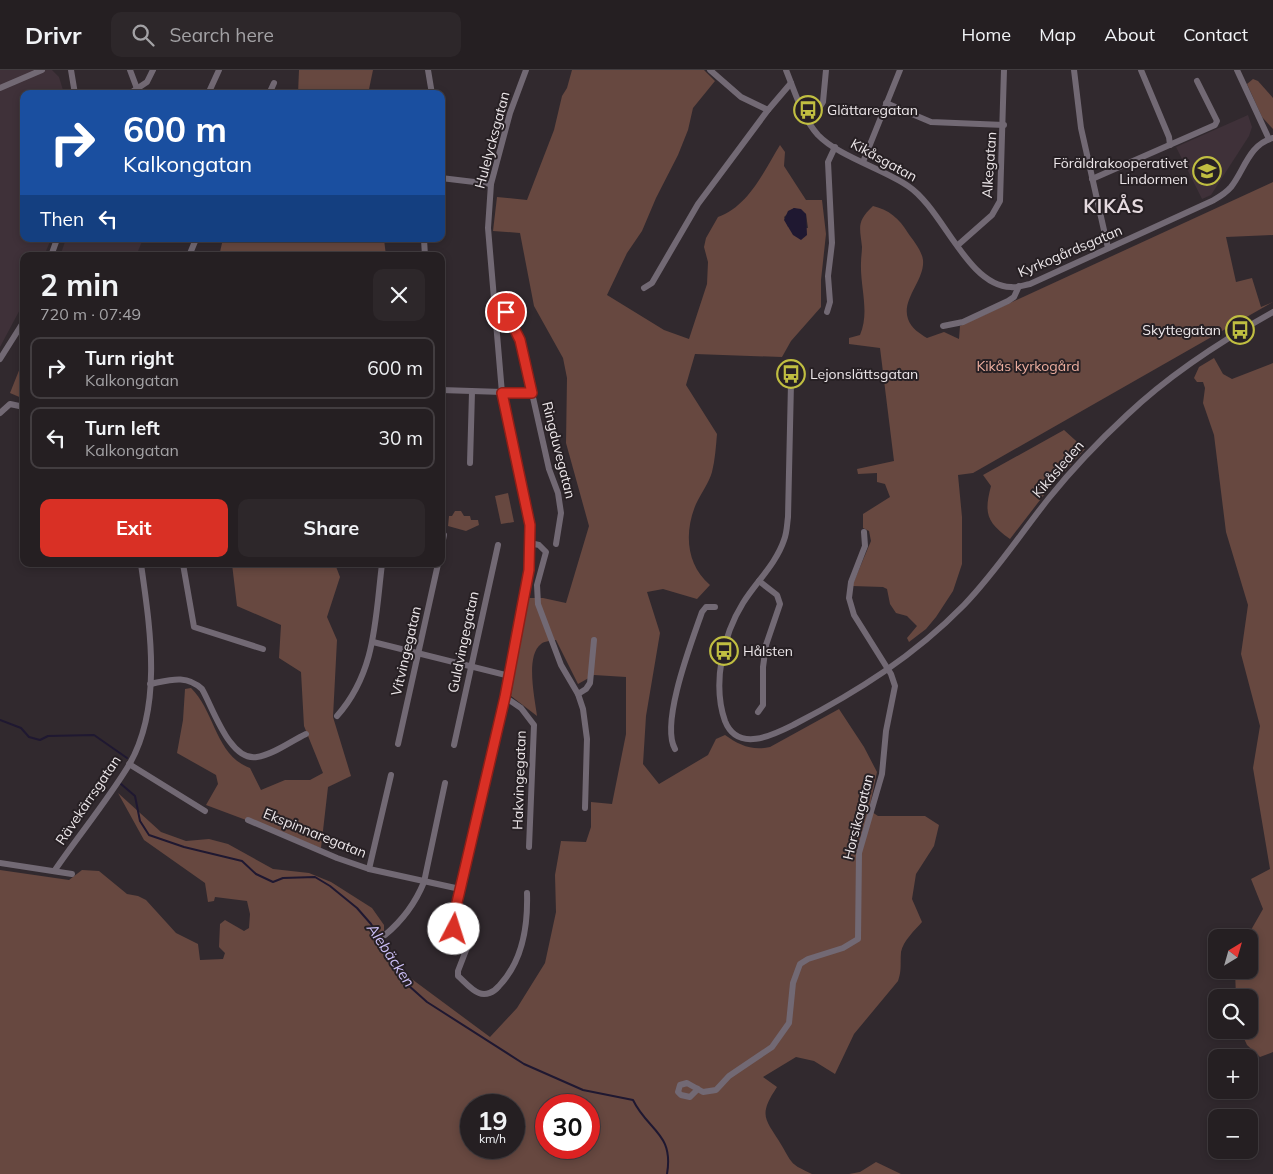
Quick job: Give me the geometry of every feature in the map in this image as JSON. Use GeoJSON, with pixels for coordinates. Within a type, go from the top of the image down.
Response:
{"type":"FeatureCollection","features":[{"type":"Feature","properties":{"kind":"street"},"geometry":{"type":"LineString","coordinates":[[0,88],[42,70]]}},
{"type":"Feature","properties":{"kind":"street"},"geometry":{"type":"LineString","coordinates":[[71,70],[74,90]]}},
{"type":"Feature","properties":{"kind":"street"},"geometry":{"type":"LineString","coordinates":[[130,70],[136,90]]}},
{"type":"Feature","properties":{"kind":"street"},"geometry":{"type":"LineString","coordinates":[[139,90],[147,82],[153,70]]}},
{"type":"Feature","properties":{"kind":"street"},"geometry":{"type":"LineString","coordinates":[[210,90],[218,70]]}},
{"type":"Feature","properties":{"kind":"street"},"geometry":{"type":"LineString","coordinates":[[428,70],[431,90]]}},
{"type":"Feature","properties":{"kind":"street","name":"Hulelycksgatan"},"geometry":{"type":"LineString","coordinates":[[526,70],[510,113],[491,184],[488,228],[502,393],[526,502],[530,543],[526,592],[510,676],[452,924],[468,945],[460,964],[458,976],[474,990],[487,994],[496,990],[506,979],[519,956],[526,928],[527,893]]}},
{"type":"Feature","properties":{"kind":"street"},"geometry":{"type":"LineString","coordinates":[[710,70],[742,97],[768,110]]}},
{"type":"Feature","properties":{"kind":"street","name":"Kikåsgatan"},"geometry":{"type":"LineString","coordinates":[[786,70],[802,110],[818,134],[835,147],[917,193],[982,276],[998,285],[1012,288],[1018,286]]}},
{"type":"Feature","properties":{"kind":"street"},"geometry":{"type":"LineString","coordinates":[[818,110],[823,102],[826,70]]}},
{"type":"Feature","properties":{"kind":"street"},"geometry":{"type":"LineString","coordinates":[[863,162],[900,70]]}},
{"type":"Feature","properties":{"kind":"street","name":"Alkegatan"},"geometry":{"type":"LineString","coordinates":[[958,245],[992,215],[1000,201],[1004,125],[1004,70]]}},
{"type":"Feature","properties":{"kind":"street"},"geometry":{"type":"LineString","coordinates":[[1074,70],[1082,128],[1108,248]]}},
{"type":"Feature","properties":{"kind":"street"},"geometry":{"type":"LineString","coordinates":[[1141,70],[1169,136],[1170,145]]}},
{"type":"Feature","properties":{"kind":"street"},"geometry":{"type":"LineString","coordinates":[[1237,70],[1271,139]]}},
{"type":"Feature","properties":{"kind":"street"},"geometry":{"type":"LineString","coordinates":[[1092,179],[1215,125],[1217,121],[1197,81]]}},
{"type":"Feature","properties":{"kind":"street"},"geometry":{"type":"LineString","coordinates":[[644,288],[652,283],[698,204],[791,82]]}},
{"type":"Feature","properties":{"kind":"street"},"geometry":{"type":"LineString","coordinates":[[271,90],[274,83]]}},
{"type":"Feature","properties":{"kind":"street"},"geometry":{"type":"LineString","coordinates":[[886,103],[931,122],[1004,125]]}},
{"type":"Feature","properties":{"kind":"street","name":"Kyrkogårdsgatan"},"geometry":{"type":"LineString","coordinates":[[943,326],[963,322],[1008,301],[1014,298],[1018,286],[1030,284],[1221,196],[1232,186],[1254,151],[1271,139]]}},
{"type":"Feature","properties":{"kind":"street"},"geometry":{"type":"LineString","coordinates":[[827,312],[830,302],[828,276],[832,243],[828,162],[835,147]]}},
{"type":"Feature","properties":{"kind":"street"},"geometry":{"type":"LineString","coordinates":[[445,178],[491,184]]}},
{"type":"Feature","properties":{"kind":"street","name":"Ringduvegatan"},"geometry":{"type":"LineString","coordinates":[[506,312],[520,340],[549,469],[558,493],[561,513],[556,544]]}},
{"type":"Feature","properties":{"kind":"street","name":"Kikåsleden"},"geometry":{"type":"LineString","coordinates":[[889,670],[926,641],[965,603],[1091,449],[1128,414],[1192,362],[1240,330],[1273,312]]}},
{"type":"Feature","properties":{"kind":"street"},"geometry":{"type":"LineString","coordinates":[[0,359],[20,327]]}},
{"type":"Feature","properties":{"kind":"street"},"geometry":{"type":"LineString","coordinates":[[791,383],[788,505],[785,539],[774,560],[734,618],[724,651],[720,679],[722,701],[726,724],[735,733],[753,740],[770,737],[846,696],[889,670],[854,615],[849,598],[851,582],[865,546],[864,532]]}},
{"type":"Feature","properties":{"kind":"street"},"geometry":{"type":"LineString","coordinates":[[445,388],[472,392],[532,393]]}},
{"type":"Feature","properties":{"kind":"street"},"geometry":{"type":"LineString","coordinates":[[470,463],[472,392]]}},
{"type":"Feature","properties":{"kind":"street"},"geometry":{"type":"LineString","coordinates":[[0,412],[10,404],[20,406]]}},
{"type":"Feature","properties":{"kind":"street"},"geometry":{"type":"LineString","coordinates":[[530,543],[539,545],[546,552],[538,585],[538,604],[561,664],[578,694],[586,726],[585,808]]}},
{"type":"Feature","properties":{"kind":"street","name":"Guldvingegatan"},"geometry":{"type":"LineString","coordinates":[[454,745],[498,546]]}},
{"type":"Feature","properties":{"kind":"street","name":"Rävekärrsgatan"},"geometry":{"type":"LineString","coordinates":[[55,870],[129,764],[145,726],[150,684],[148,613],[141,567]]}},
{"type":"Feature","properties":{"kind":"street"},"geometry":{"type":"LineString","coordinates":[[183,567],[194,627],[263,649]]}},
{"type":"Feature","properties":{"kind":"street"},"geometry":{"type":"LineString","coordinates":[[337,716],[361,681],[373,642],[382,567]]}},
{"type":"Feature","properties":{"kind":"street","name":"Vitvingegatan"},"geometry":{"type":"LineString","coordinates":[[398,744],[437,567]]}},
{"type":"Feature","properties":{"kind":"street"},"geometry":{"type":"LineString","coordinates":[[758,712],[763,705],[763,666],[766,645],[780,604],[777,595],[759,581]]}},
{"type":"Feature","properties":{"kind":"street"},"geometry":{"type":"LineString","coordinates":[[675,749],[670,740],[670,727],[686,659],[702,612],[706,607],[715,607]]}},
{"type":"Feature","properties":{"kind":"street"},"geometry":{"type":"LineString","coordinates":[[578,694],[586,689],[590,683],[594,640]]}},
{"type":"Feature","properties":{"kind":"street"},"geometry":{"type":"LineString","coordinates":[[373,642],[510,676]]}},
{"type":"Feature","properties":{"kind":"street","name":"Horsikagatan"},"geometry":{"type":"LineString","coordinates":[[698,1089],[703,1092],[716,1090],[729,1076],[772,1047],[782,1036],[789,1023],[793,983],[800,964],[808,959],[843,948],[858,939],[859,853],[882,774],[886,731],[895,686],[889,670]]}},
{"type":"Feature","properties":{"kind":"street"},"geometry":{"type":"LineString","coordinates":[[150,684],[184,678],[196,683],[202,689],[233,748],[250,758],[259,757],[306,734]]}},
{"type":"Feature","properties":{"kind":"street","name":"Hakvingegatan"},"geometry":{"type":"LineString","coordinates":[[505,697],[521,708],[534,725],[529,847]]}},
{"type":"Feature","properties":{"kind":"street"},"geometry":{"type":"LineString","coordinates":[[129,764],[205,811]]}},
{"type":"Feature","properties":{"kind":"street"},"geometry":{"type":"LineString","coordinates":[[369,869],[391,775]]}},
{"type":"Feature","properties":{"kind":"street"},"geometry":{"type":"LineString","coordinates":[[385,935],[402,920],[418,896],[424,882],[445,783]]}},
{"type":"Feature","properties":{"kind":"street","name":"Ekspinnaregatan"},"geometry":{"type":"LineString","coordinates":[[248,820],[337,858],[369,869],[460,889]]}},
{"type":"Feature","properties":{"kind":"street"},"geometry":{"type":"LineString","coordinates":[[0,863],[72,874]]}},
{"type":"Feature","properties":{"kind":"shaded area"},"geometry":{"type":"Polygon","coordinates":[[[0,70],[52,70],[59,77],[63,90],[20,90],[20,242],[50,242],[46,252],[20,252],[20,310],[0,347],[0,70]]]}},
{"type":"Feature","properties":{"kind":"shaded area","name":"Föräldrakooperativet Lindormen"},"geometry":{"type":"Polygon","coordinates":[[[1248,115],[1252,127],[1249,136],[1211,195],[1202,199],[1176,147],[1248,115]]]}},
{"type":"Feature","properties":{"kind":"shaded area"},"geometry":{"type":"Polygon","coordinates":[[[794,208],[801,209],[806,214],[807,235],[801,240],[793,235],[784,220],[788,211],[794,208]]]}},
{"type":"Feature","properties":{"kind":"shaded area"},"geometry":{"type":"Polygon","coordinates":[[[65,242],[142,242],[138,252],[61,252],[65,242]]]}},
{"type":"Feature","properties":{"kind":"green space"},"geometry":{"type":"Polygon","coordinates":[[[299,70],[373,70],[369,90],[298,90],[299,70]]]}},
{"type":"Feature","properties":{"kind":"green space"},"geometry":{"type":"Polygon","coordinates":[[[572,70],[704,70],[715,81],[693,108],[688,130],[678,155],[642,231],[627,253],[607,295],[664,330],[689,339],[707,284],[708,262],[704,247],[706,238],[718,217],[739,205],[755,187],[780,145],[785,152],[784,166],[806,200],[822,200],[826,234],[821,280],[821,307],[791,341],[782,357],[695,354],[686,385],[717,434],[712,472],[692,515],[689,537],[692,558],[696,568],[710,585],[697,599],[663,589],[647,592],[660,633],[646,716],[643,764],[659,784],[708,755],[716,739],[725,735],[735,742],[752,748],[770,747],[839,709],[864,747],[877,772],[869,810],[878,816],[925,816],[939,825],[934,846],[916,874],[912,899],[922,922],[902,948],[898,981],[854,1034],[835,1074],[814,1061],[796,1057],[763,1077],[777,1087],[767,1105],[766,1118],[768,1123],[791,1161],[796,1166],[812,1174],[0,1174],[0,870],[69,880],[82,870],[99,871],[127,894],[146,900],[176,933],[198,944],[200,960],[223,959],[225,953],[219,947],[220,924],[225,920],[244,931],[249,928],[250,914],[247,901],[215,897],[214,901],[208,902],[205,883],[144,840],[118,793],[161,832],[186,841],[209,839],[228,844],[273,869],[309,873],[331,882],[372,908],[384,925],[384,941],[405,974],[490,1037],[517,1008],[545,963],[556,912],[555,875],[561,841],[586,842],[591,827],[591,802],[612,804],[626,734],[626,677],[594,675],[578,684],[556,640],[541,644],[533,658],[532,678],[537,716],[511,696],[527,598],[543,598],[566,603],[589,526],[566,443],[567,378],[563,358],[534,306],[520,233],[493,231],[497,197],[527,200],[554,130],[562,96],[567,88],[572,70]],[[794,208],[784,217],[788,227],[808,228],[806,214],[794,208]]]}},
{"type":"Feature","properties":{"kind":"green space"},"geometry":{"type":"Polygon","coordinates":[[[1253,79],[1258,81],[1273,98],[1273,129],[1262,117],[1247,84],[1253,79]]]}},
{"type":"Feature","properties":{"kind":"green space","name":"Kikås kyrkogård"},"geometry":{"type":"Polygon","coordinates":[[[1273,182],[1273,235],[1226,237],[1236,282],[1252,278],[1261,307],[1273,302],[973,473],[958,475],[962,517],[962,564],[953,591],[936,617],[926,629],[909,642],[907,638],[917,626],[907,616],[896,613],[890,604],[887,589],[883,587],[852,586],[871,541],[869,531],[863,528],[863,514],[890,497],[885,484],[877,482],[877,473],[858,474],[857,469],[894,461],[880,348],[849,344],[849,338],[860,335],[863,326],[864,299],[861,272],[862,247],[860,225],[864,216],[873,206],[893,215],[905,228],[921,253],[923,267],[921,275],[908,304],[908,319],[911,325],[927,338],[944,332],[959,339],[960,326],[1273,182]]]}},
{"type":"Feature","properties":{"kind":"green space"},"geometry":{"type":"Polygon","coordinates":[[[222,242],[384,242],[386,252],[220,252],[222,242]]]}},
{"type":"Feature","properties":{"kind":"green space"},"geometry":{"type":"Polygon","coordinates":[[[1214,358],[1223,374],[1232,379],[1273,363],[1273,1052],[1260,1057],[1258,1049],[1251,1049],[1244,1039],[1258,1039],[1258,989],[1236,989],[1235,979],[1258,979],[1258,929],[1252,929],[1263,909],[1251,879],[1270,869],[1253,768],[1260,726],[1241,654],[1248,605],[1226,532],[1214,435],[1203,403],[1205,388],[1203,382],[1197,382],[1194,378],[1199,367],[1214,358]]]}},
{"type":"Feature","properties":{"kind":"green space"},"geometry":{"type":"Polygon","coordinates":[[[20,368],[20,397],[10,393],[20,368]]]}},
{"type":"Feature","properties":{"kind":"green space"},"geometry":{"type":"Polygon","coordinates":[[[1064,430],[1085,449],[1047,491],[1010,539],[996,527],[989,516],[988,503],[991,486],[983,475],[1064,430]]]}},
{"type":"Feature","properties":{"kind":"green space"},"geometry":{"type":"Polygon","coordinates":[[[508,493],[514,522],[501,524],[495,496],[508,493]]]}},
{"type":"Feature","properties":{"kind":"green space"},"geometry":{"type":"Polygon","coordinates":[[[455,511],[461,511],[464,516],[470,516],[471,520],[478,520],[479,525],[466,531],[448,526],[449,516],[452,516],[455,511]]]}},
{"type":"Feature","properties":{"kind":"green space"},"geometry":{"type":"Polygon","coordinates":[[[232,567],[336,567],[340,577],[327,617],[337,640],[333,717],[351,776],[328,787],[321,848],[206,805],[218,784],[216,775],[177,753],[183,720],[185,689],[191,688],[205,708],[222,743],[238,762],[250,768],[261,790],[285,780],[310,780],[323,773],[304,726],[301,672],[279,658],[281,625],[237,606],[232,567]]]}},
{"type":"Feature","properties":{"kind":"green space"},"geometry":{"type":"Polygon","coordinates":[[[876,1162],[901,1174],[849,1174],[860,1172],[876,1162]]]}},
{"type":"Feature","properties":{"kind":"waterway","name":"Alebäcken"},"geometry":{"type":"LineString","coordinates":[[0,720],[21,728],[29,737],[40,740],[48,736],[94,735],[127,758]]}},
{"type":"Feature","properties":{"kind":"waterway","name":"Alebäcken"},"geometry":{"type":"LineString","coordinates":[[121,784],[135,796],[140,821],[149,835],[184,847],[242,861],[256,874],[273,882],[283,878],[315,877],[330,886],[357,908],[371,924],[408,985],[427,1002],[524,1064],[583,1090],[633,1100],[663,1141],[667,1150],[667,1174]]}},
{"type":"Feature","properties":{"kind":"place","name":"Glättaregatan"},"geometry":{"type":"Point","coordinates":[808,110]}},
{"type":"Feature","properties":{"kind":"place","name":"Föräldrakooperativet Lindormen"},"geometry":{"type":"Point","coordinates":[1207,171]}},
{"type":"Feature","properties":{"kind":"place","name":"Skyttegatan"},"geometry":{"type":"Point","coordinates":[1240,330]}},
{"type":"Feature","properties":{"kind":"place","name":"Lejonslättsgatan"},"geometry":{"type":"Point","coordinates":[791,374]}},
{"type":"Feature","properties":{"kind":"place","name":"Hålsten"},"geometry":{"type":"Point","coordinates":[724,651]}},
{"type":"Feature","properties":{"kind":"district","name":"KIKÅS"},"geometry":{"type":"Point","coordinates":[1114,206]}},
{"type":"Feature","properties":{"kind":"route"},"geometry":{"type":"LineString","coordinates":[[454,929],[452,924],[505,697],[529,570],[530,525],[502,393],[532,393],[520,340],[506,316],[506,312]]}}]}
